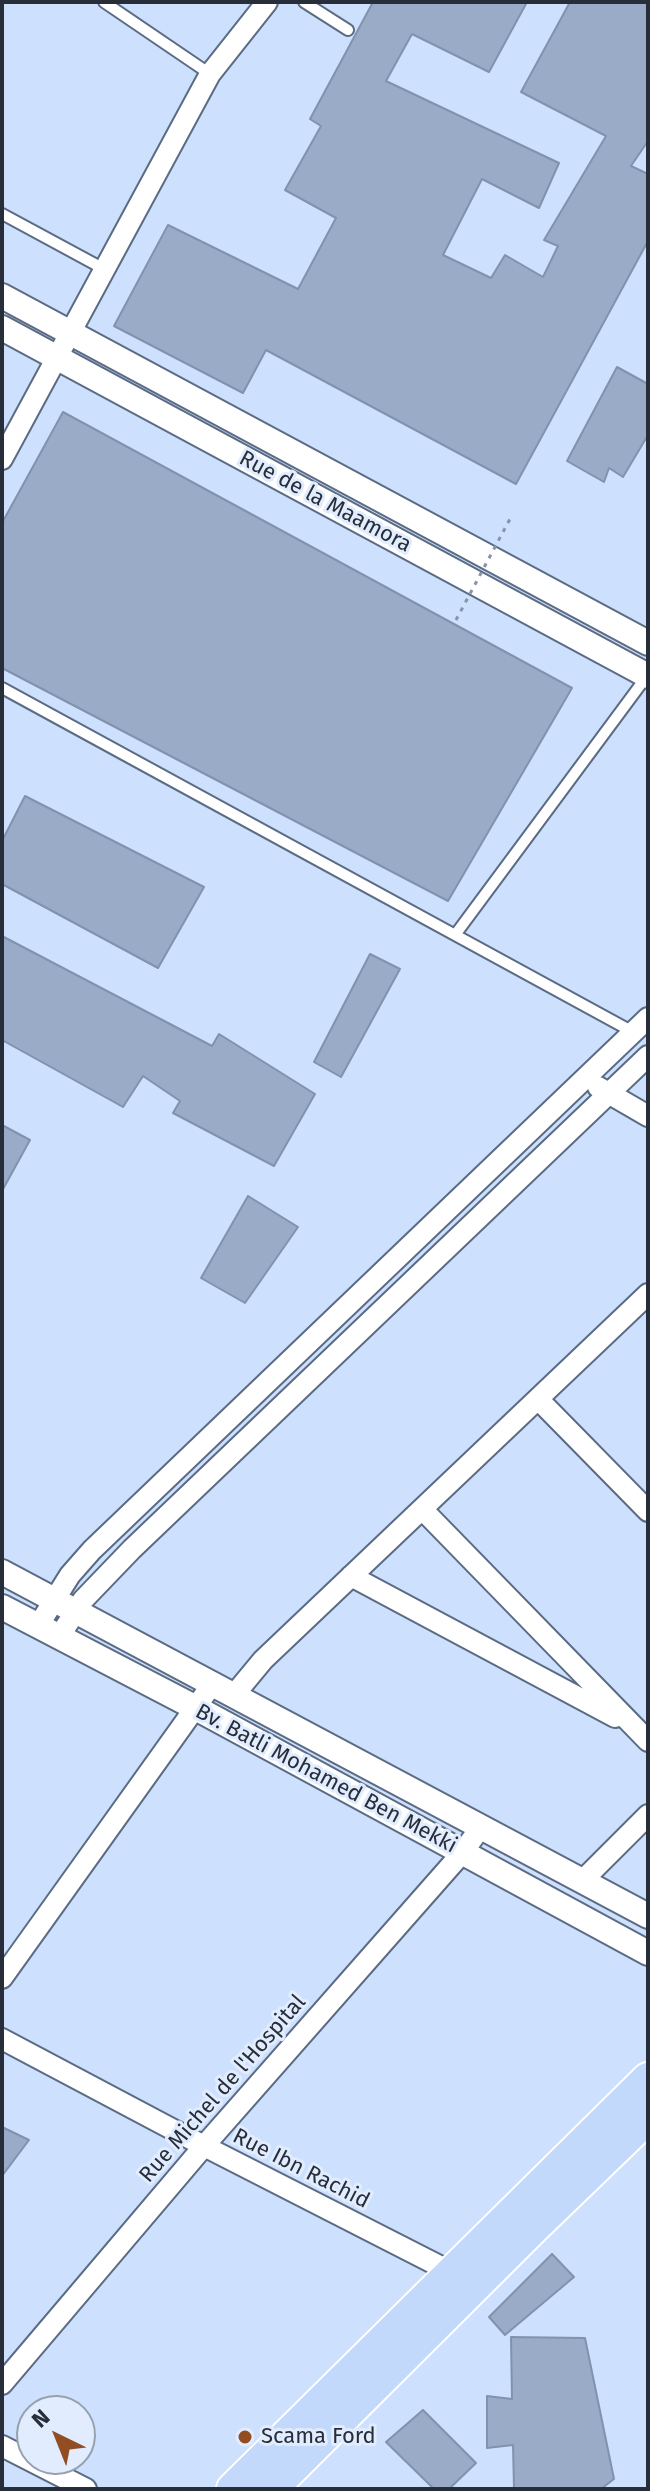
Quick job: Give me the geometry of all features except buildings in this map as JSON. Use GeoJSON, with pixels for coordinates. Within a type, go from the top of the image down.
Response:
{"type":"FeatureCollection","features":[{"type":"Feature","properties":{"kind":"main road"},"geometry":{"type":"LineString","coordinates":[[233,2489],[648,2079]]}},
{"type":"Feature","properties":{"kind":"main road"},"geometry":{"type":"LineString","coordinates":[[271,2489],[648,2117]]}},
{"type":"Feature","properties":{"kind":"street"},"geometry":{"type":"LineString","coordinates":[[2,459],[210,74],[267,2]]}},
{"type":"Feature","properties":{"kind":"street","name":"Rue de la Maamora"},"geometry":{"type":"LineString","coordinates":[[2,296],[648,643]]}},
{"type":"Feature","properties":{"kind":"street","name":"Rue de la Maamora"},"geometry":{"type":"LineString","coordinates":[[2,328],[648,676]]}},
{"type":"Feature","properties":{"kind":"street"},"geometry":{"type":"LineString","coordinates":[[302,490],[316,465]]}},
{"type":"Feature","properties":{"kind":"street"},"geometry":{"type":"LineString","coordinates":[[48,1632],[53,1599],[92,1550],[641,1025]]}},
{"type":"Feature","properties":{"kind":"street"},"geometry":{"type":"LineString","coordinates":[[48,1632],[75,1611],[132,1549],[648,1056]]}},
{"type":"Feature","properties":{"kind":"street"},"geometry":{"type":"LineString","coordinates":[[584,1079],[648,1116]]}},
{"type":"Feature","properties":{"kind":"street"},"geometry":{"type":"LineString","coordinates":[[234,1695],[263,1660],[648,1294]]}},
{"type":"Feature","properties":{"kind":"street"},"geometry":{"type":"LineString","coordinates":[[538,1399],[648,1511]]}},
{"type":"Feature","properties":{"kind":"street"},"geometry":{"type":"LineString","coordinates":[[422,1509],[641,1734]]}},
{"type":"Feature","properties":{"kind":"street","name":"Bv. Batli Mohamed Ben Mekki"},"geometry":{"type":"LineString","coordinates":[[2,1572],[648,1916]]}},
{"type":"Feature","properties":{"kind":"street"},"geometry":{"type":"LineString","coordinates":[[351,1576],[641,1734]]}},
{"type":"Feature","properties":{"kind":"street","name":"Bv. Batli Mohamed Ben Mekki"},"geometry":{"type":"LineString","coordinates":[[2,1607],[196,1708],[648,1953]]}},
{"type":"Feature","properties":{"kind":"street"},"geometry":{"type":"LineString","coordinates":[[2,1978],[213,1683]]}},
{"type":"Feature","properties":{"kind":"street"},"geometry":{"type":"LineString","coordinates":[[320,1776],[334,1748]]}},
{"type":"Feature","properties":{"kind":"street"},"geometry":{"type":"LineString","coordinates":[[582,1881],[648,1815]]}},
{"type":"Feature","properties":{"kind":"street","name":"Rue Michel de l'Hospital"},"geometry":{"type":"LineString","coordinates":[[2,2384],[204,2146],[462,1853],[481,1827]]}},
{"type":"Feature","properties":{"kind":"street","name":"Rue Ibn Rachid"},"geometry":{"type":"LineString","coordinates":[[2,2039],[451,2272]]}},
{"type":"Feature","properties":{"kind":"street"},"geometry":{"type":"LineString","coordinates":[[2,2446],[86,2489]]}},
{"type":"Feature","properties":{"kind":"lane"},"geometry":{"type":"LineString","coordinates":[[104,2],[210,74]]}},
{"type":"Feature","properties":{"kind":"lane"},"geometry":{"type":"LineString","coordinates":[[304,2],[348,30]]}},
{"type":"Feature","properties":{"kind":"lane"},"geometry":{"type":"LineString","coordinates":[[2,214],[104,269]]}},
{"type":"Feature","properties":{"kind":"lane"},"geometry":{"type":"LineString","coordinates":[[455,935],[648,676]]}},
{"type":"Feature","properties":{"kind":"lane"},"geometry":{"type":"LineString","coordinates":[[2,688],[455,935],[641,1025]]}},
{"type":"Feature","properties":{"kind":"path"},"geometry":{"type":"LineString","coordinates":[[456,620],[511,517]]}},
{"type":"Feature","properties":{"kind":"place","name":"Scama Ford"},"geometry":{"type":"Point","coordinates":[245,2437]}}]}
